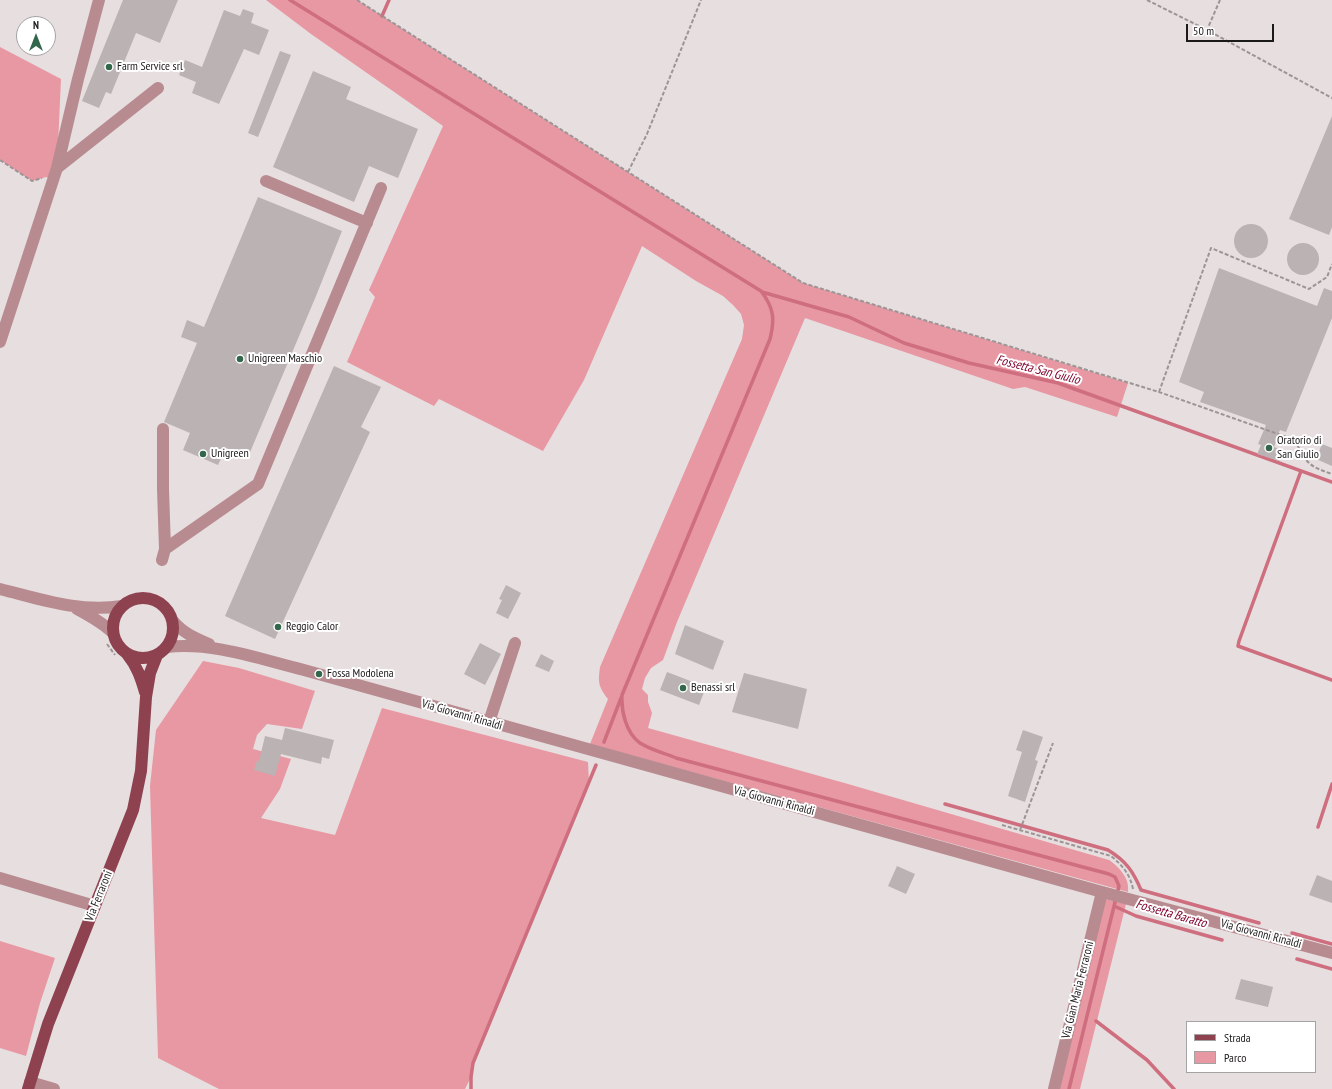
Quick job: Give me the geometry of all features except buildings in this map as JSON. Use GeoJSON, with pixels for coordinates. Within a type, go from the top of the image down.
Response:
{"type":"FeatureCollection","features":[{"type":"Feature","properties":{"kind":"main road"},"geometry":{"type":"LineString","coordinates":[[151,598],[159,602],[168,610],[173,621],[174,628],[167,647],[151,658],[141,659],[122,651],[116,643],[112,626],[116,613],[122,606],[133,599],[151,598]]}},
{"type":"Feature","properties":{"kind":"main road","name":"Via Ferraroni"},"geometry":{"type":"LineString","coordinates":[[128,654],[135,664],[146,697]]}},
{"type":"Feature","properties":{"kind":"main road","name":"Via Ferraroni"},"geometry":{"type":"LineString","coordinates":[[29,1085],[48,1024],[133,810],[141,771],[146,697],[150,674],[157,655]]}},
{"type":"Feature","properties":{"kind":"street"},"geometry":{"type":"LineString","coordinates":[[0,342],[57,168],[78,79],[100,0]]}},
{"type":"Feature","properties":{"kind":"street"},"geometry":{"type":"LineString","coordinates":[[57,168],[158,88]]}},
{"type":"Feature","properties":{"kind":"street"},"geometry":{"type":"LineString","coordinates":[[266,181],[366,223]]}},
{"type":"Feature","properties":{"kind":"street"},"geometry":{"type":"LineString","coordinates":[[163,429],[163,554],[258,484],[381,188]]}},
{"type":"Feature","properties":{"kind":"street"},"geometry":{"type":"LineString","coordinates":[[0,588],[71,606],[108,609],[122,606]]}},
{"type":"Feature","properties":{"kind":"street"},"geometry":{"type":"LineString","coordinates":[[71,606],[88,615],[113,633]]}},
{"type":"Feature","properties":{"kind":"street","name":"Via Giovanni Rinaldi"},"geometry":{"type":"LineString","coordinates":[[173,621],[180,629],[190,636],[217,648]]}},
{"type":"Feature","properties":{"kind":"street"},"geometry":{"type":"LineString","coordinates":[[488,722],[515,643]]}},
{"type":"Feature","properties":{"kind":"street","name":"Via Giovanni Rinaldi"},"geometry":{"type":"LineString","coordinates":[[167,647],[183,645],[217,648],[319,674],[1105,893],[1332,953]]}},
{"type":"Feature","properties":{"kind":"street"},"geometry":{"type":"LineString","coordinates":[[0,878],[95,906]]}},
{"type":"Feature","properties":{"kind":"street","name":"Via Gian Maria Ferraroni"},"geometry":{"type":"LineString","coordinates":[[1054,1089],[1105,893]]}},
{"type":"Feature","properties":{"kind":"street"},"geometry":{"type":"LineString","coordinates":[[29,1085],[54,1089]]}},
{"type":"Feature","properties":{"kind":"path"},"geometry":{"type":"LineString","coordinates":[[357,0],[803,283],[1159,392],[1295,440],[1304,458],[1315,469],[1332,474]]}},
{"type":"Feature","properties":{"kind":"path"},"geometry":{"type":"LineString","coordinates":[[628,172],[648,134],[701,0]]}},
{"type":"Feature","properties":{"kind":"path"},"geometry":{"type":"LineString","coordinates":[[1147,0],[1207,30],[1332,98]]}},
{"type":"Feature","properties":{"kind":"path"},"geometry":{"type":"LineString","coordinates":[[1207,30],[1220,0]]}},
{"type":"Feature","properties":{"kind":"path"},"geometry":{"type":"LineString","coordinates":[[0,160],[32,181],[46,177],[52,180]]}},
{"type":"Feature","properties":{"kind":"path"},"geometry":{"type":"LineString","coordinates":[[1159,392],[1211,248],[1309,289],[1327,277],[1332,264]]}},
{"type":"Feature","properties":{"kind":"path"},"geometry":{"type":"LineString","coordinates":[[1020,830],[1053,743]]}},
{"type":"Feature","properties":{"kind":"path"},"geometry":{"type":"LineString","coordinates":[[1002,825],[1111,856],[1122,865],[1132,881],[1133,889],[1128,899]]}},
{"type":"Feature","properties":{"kind":"green space"},"geometry":{"type":"Polygon","coordinates":[[[266,0],[357,0],[803,283],[1128,383],[1117,417],[1025,387],[1013,389],[805,318],[677,622],[663,660],[651,668],[645,678],[642,689],[648,695],[648,702],[652,713],[648,728],[848,784],[1109,860],[1123,873],[1126,878],[1128,892],[590,744],[608,699],[602,691],[600,684],[600,667],[742,339],[744,325],[741,314],[723,296],[696,281],[642,246],[584,380],[543,451],[439,399],[434,406],[347,362],[375,297],[369,290],[443,126],[311,34],[266,0]]]}},
{"type":"Feature","properties":{"kind":"green space"},"geometry":{"type":"Polygon","coordinates":[[[0,47],[61,79],[57,168],[53,180],[46,177],[32,181],[0,160],[0,47]]]}},
{"type":"Feature","properties":{"kind":"green space"},"geometry":{"type":"Polygon","coordinates":[[[203,661],[239,668],[315,691],[302,729],[267,724],[257,735],[253,749],[291,759],[280,789],[261,818],[335,835],[382,708],[588,762],[589,783],[473,1063],[471,1077],[465,1089],[219,1089],[158,1058],[150,786],[156,730],[203,661]]]}},
{"type":"Feature","properties":{"kind":"green space"},"geometry":{"type":"Polygon","coordinates":[[[1105,899],[1126,904],[1080,1089],[1057,1089],[1105,899]]]}},
{"type":"Feature","properties":{"kind":"green space"},"geometry":{"type":"Polygon","coordinates":[[[0,941],[55,958],[40,1003],[26,1056],[0,1048],[0,941]]]}},
{"type":"Feature","properties":{"kind":"waterway"},"geometry":{"type":"LineString","coordinates":[[290,0],[761,291],[771,308],[773,325],[770,339],[622,695],[622,708],[625,721],[631,734],[640,743],[653,750],[676,758],[1109,874],[1115,877],[1119,886],[1069,1089]]}},
{"type":"Feature","properties":{"kind":"waterway"},"geometry":{"type":"LineString","coordinates":[[382,16],[389,0]]}},
{"type":"Feature","properties":{"kind":"waterway","name":"Fossetta San Giulio"},"geometry":{"type":"LineString","coordinates":[[762,292],[849,317],[904,343],[969,363],[1058,383],[1332,482]]}},
{"type":"Feature","properties":{"kind":"waterway"},"geometry":{"type":"LineString","coordinates":[[1301,471],[1238,646],[1332,680]]}},
{"type":"Feature","properties":{"kind":"waterway"},"geometry":{"type":"LineString","coordinates":[[604,742],[621,698]]}},
{"type":"Feature","properties":{"kind":"waterway"},"geometry":{"type":"LineString","coordinates":[[471,1089],[473,1063],[596,765]]}},
{"type":"Feature","properties":{"kind":"waterway"},"geometry":{"type":"LineString","coordinates":[[1318,827],[1332,784]]}},
{"type":"Feature","properties":{"kind":"waterway"},"geometry":{"type":"LineString","coordinates":[[945,804],[1108,850],[1124,862],[1135,877],[1141,890],[1259,923]]}},
{"type":"Feature","properties":{"kind":"waterway","name":"Fossetta Baratto"},"geometry":{"type":"LineString","coordinates":[[1114,906],[1136,916],[1222,940]]}},
{"type":"Feature","properties":{"kind":"waterway"},"geometry":{"type":"LineString","coordinates":[[1292,933],[1332,944]]}},
{"type":"Feature","properties":{"kind":"waterway","name":"Fossetta Baratto"},"geometry":{"type":"LineString","coordinates":[[1297,959],[1332,969]]}},
{"type":"Feature","properties":{"kind":"waterway"},"geometry":{"type":"LineString","coordinates":[[1096,1021],[1147,1060],[1174,1089]]}},
{"type":"Feature","properties":{"kind":"place","name":"Farm Service srl"},"geometry":{"type":"Point","coordinates":[109,67]}},
{"type":"Feature","properties":{"kind":"place","name":"Unigreen Maschio"},"geometry":{"type":"Point","coordinates":[240,359]}},
{"type":"Feature","properties":{"kind":"place","name":"Oratorio di San Giulio"},"geometry":{"type":"Point","coordinates":[1269,448]}},
{"type":"Feature","properties":{"kind":"place","name":"Unigreen"},"geometry":{"type":"Point","coordinates":[203,454]}},
{"type":"Feature","properties":{"kind":"place","name":"Reggio Calor"},"geometry":{"type":"Point","coordinates":[278,627]}},
{"type":"Feature","properties":{"kind":"place","name":"Fossa Modolena"},"geometry":{"type":"Point","coordinates":[319,674]}},
{"type":"Feature","properties":{"kind":"place","name":"Benassi srl"},"geometry":{"type":"Point","coordinates":[683,688]}}]}
